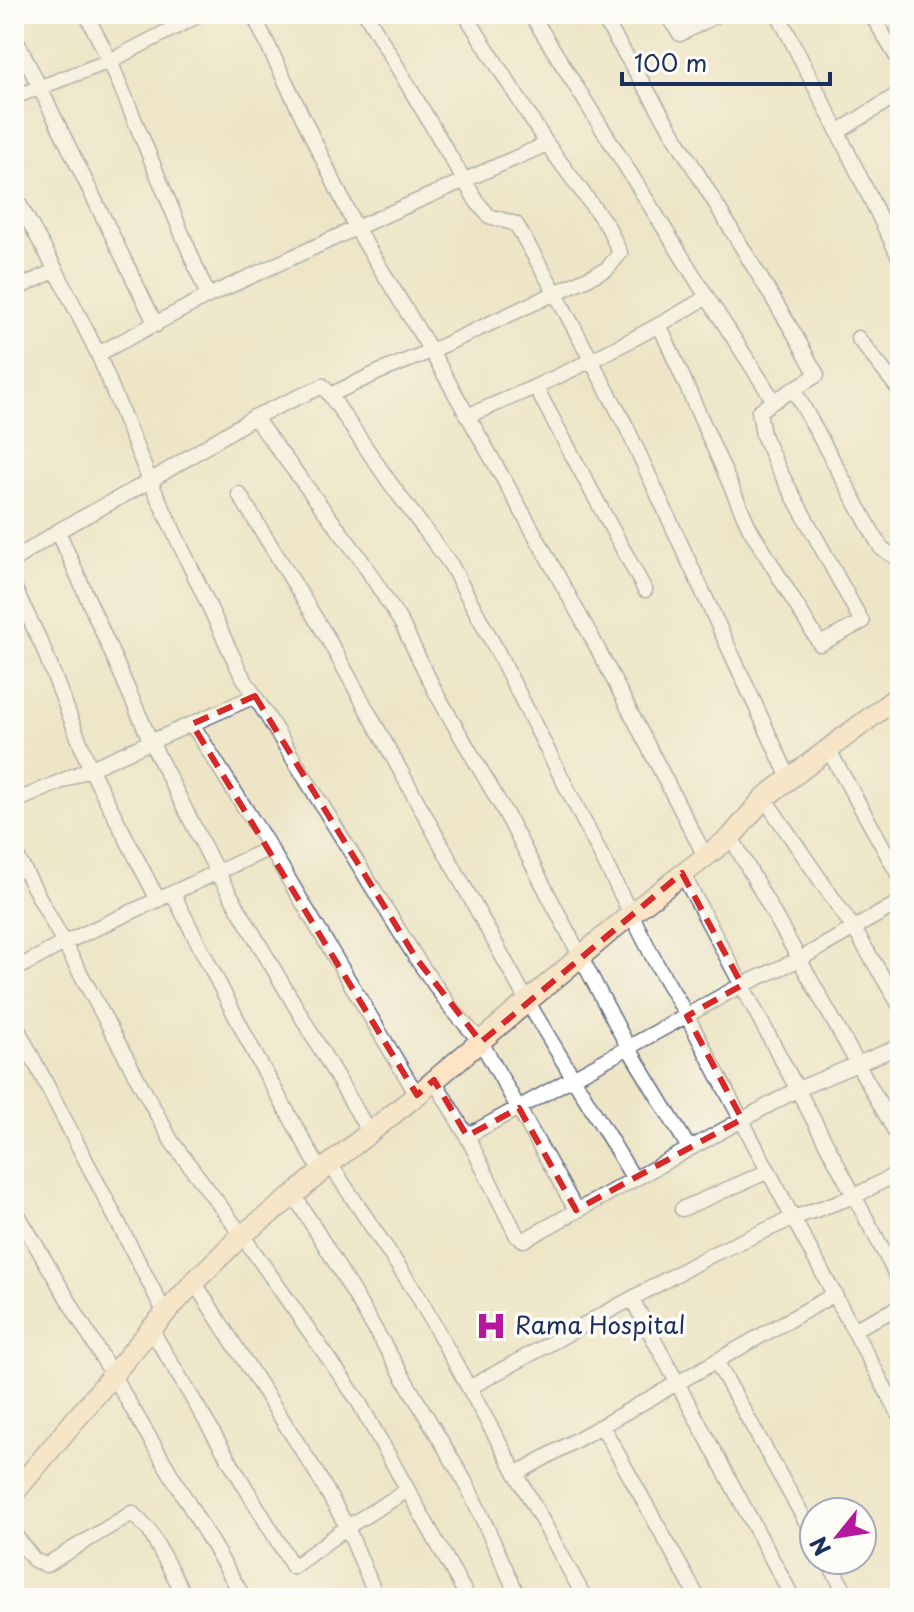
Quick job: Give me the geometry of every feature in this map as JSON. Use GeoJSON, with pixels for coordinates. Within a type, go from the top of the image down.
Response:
{"type":"FeatureCollection","features":[{"type":"Feature","properties":{"kind":"street"},"geometry":{"type":"LineString","coordinates":[[86,14],[110,61],[208,296]]}},
{"type":"Feature","properties":{"kind":"street"},"geometry":{"type":"LineString","coordinates":[[14,97],[110,61],[174,21],[201,14]]}},
{"type":"Feature","properties":{"kind":"street"},"geometry":{"type":"LineString","coordinates":[[253,14],[356,228],[431,351],[529,524],[705,856]]}},
{"type":"Feature","properties":{"kind":"street"},"geometry":{"type":"LineString","coordinates":[[366,14],[477,202],[489,216],[516,224],[555,292],[626,426],[789,778]]}},
{"type":"Feature","properties":{"kind":"street"},"geometry":{"type":"LineString","coordinates":[[330,395],[607,269],[620,253],[608,227],[547,144],[465,14]]}},
{"type":"Feature","properties":{"kind":"street"},"geometry":{"type":"LineString","coordinates":[[531,14],[774,401]]}},
{"type":"Feature","properties":{"kind":"street"},"geometry":{"type":"LineString","coordinates":[[601,14],[817,375],[759,411],[763,435],[862,622],[820,644],[749,527],[660,326]]}},
{"type":"Feature","properties":{"kind":"street"},"geometry":{"type":"LineString","coordinates":[[666,14],[680,34],[719,14]]}},
{"type":"Feature","properties":{"kind":"street"},"geometry":{"type":"LineString","coordinates":[[778,14],[900,259]]}},
{"type":"Feature","properties":{"kind":"street"},"geometry":{"type":"LineString","coordinates":[[871,14],[900,62]]}},
{"type":"Feature","properties":{"kind":"street"},"geometry":{"type":"LineString","coordinates":[[14,35],[156,325]]}},
{"type":"Feature","properties":{"kind":"street"},"geometry":{"type":"LineString","coordinates":[[838,132],[900,93]]}},
{"type":"Feature","properties":{"kind":"street"},"geometry":{"type":"LineString","coordinates":[[98,354],[208,296],[547,144]]}},
{"type":"Feature","properties":{"kind":"street"},"geometry":{"type":"LineString","coordinates":[[14,195],[98,354],[150,481],[240,672],[416,958],[451,1008],[481,1042],[576,1210]]}},
{"type":"Feature","properties":{"kind":"street"},"geometry":{"type":"LineString","coordinates":[[14,290],[56,270]]}},
{"type":"Feature","properties":{"kind":"street"},"geometry":{"type":"LineString","coordinates":[[467,416],[592,361],[660,326],[707,297]]}},
{"type":"Feature","properties":{"kind":"street"},"geometry":{"type":"LineString","coordinates":[[858,338],[900,391]]}},
{"type":"Feature","properties":{"kind":"street"},"geometry":{"type":"LineString","coordinates":[[14,560],[254,417],[323,386],[451,565],[656,963],[900,1416]]}},
{"type":"Feature","properties":{"kind":"street"},"geometry":{"type":"LineString","coordinates":[[536,388],[645,590]]}},
{"type":"Feature","properties":{"kind":"street"},"geometry":{"type":"LineString","coordinates":[[794,390],[881,548],[894,556],[900,551]]}},
{"type":"Feature","properties":{"kind":"street"},"geometry":{"type":"LineString","coordinates":[[254,417],[360,558],[402,624],[436,693],[506,814],[628,1047],[689,1148]]}},
{"type":"Feature","properties":{"kind":"street"},"geometry":{"type":"LineString","coordinates":[[239,494],[327,637],[527,1001],[634,1179]]}},
{"type":"Feature","properties":{"kind":"street"},"geometry":{"type":"LineString","coordinates":[[58,531],[151,742],[217,872],[369,1132]]}},
{"type":"Feature","properties":{"kind":"street"},"geometry":{"type":"LineString","coordinates":[[14,587],[42,645],[90,768],[158,900]]}},
{"type":"Feature","properties":{"kind":"street"},"geometry":{"type":"LineString","coordinates":[[14,1493],[165,1313],[242,1235],[417,1095],[632,913],[731,837],[764,798],[900,695]]}},
{"type":"Feature","properties":{"kind":"street"},"geometry":{"type":"LineString","coordinates":[[14,802],[255,696]]}},
{"type":"Feature","properties":{"kind":"street"},"geometry":{"type":"LineString","coordinates":[[192,724],[417,1095]]}},
{"type":"Feature","properties":{"kind":"street"},"geometry":{"type":"LineString","coordinates":[[828,749],[900,877]]}},
{"type":"Feature","properties":{"kind":"street"},"geometry":{"type":"LineString","coordinates":[[764,798],[854,929],[900,1006]]}},
{"type":"Feature","properties":{"kind":"street"},"geometry":{"type":"LineString","coordinates":[[731,837],[900,1140]]}},
{"type":"Feature","properties":{"kind":"street"},"geometry":{"type":"LineString","coordinates":[[14,970],[64,943],[270,848]]}},
{"type":"Feature","properties":{"kind":"street"},"geometry":{"type":"LineString","coordinates":[[14,851],[172,1142],[242,1235],[357,1399],[468,1598]]}},
{"type":"Feature","properties":{"kind":"street"},"geometry":{"type":"LineString","coordinates":[[682,873],[900,1282]]}},
{"type":"Feature","properties":{"kind":"street"},"geometry":{"type":"LineString","coordinates":[[173,894],[257,1058],[325,1168],[417,1294],[585,1598]]}},
{"type":"Feature","properties":{"kind":"street"},"geometry":{"type":"LineString","coordinates":[[467,1136],[742,985],[800,959],[900,902]]}},
{"type":"Feature","properties":{"kind":"street"},"geometry":{"type":"LineString","coordinates":[[14,1022],[165,1313]]}},
{"type":"Feature","properties":{"kind":"street"},"geometry":{"type":"LineString","coordinates":[[434,1080],[467,1136],[517,1236],[524,1240],[798,1089],[900,1046]]}},
{"type":"Feature","properties":{"kind":"street"},"geometry":{"type":"LineString","coordinates":[[682,1209],[769,1171]]}},
{"type":"Feature","properties":{"kind":"street"},"geometry":{"type":"LineString","coordinates":[[469,1388],[711,1255],[793,1218],[855,1196],[900,1172]]}},
{"type":"Feature","properties":{"kind":"street"},"geometry":{"type":"LineString","coordinates":[[294,1195],[467,1485],[519,1598]]}},
{"type":"Feature","properties":{"kind":"street"},"geometry":{"type":"LineString","coordinates":[[14,1208],[18,1226],[113,1373],[244,1598]]}},
{"type":"Feature","properties":{"kind":"street"},"geometry":{"type":"LineString","coordinates":[[194,1282],[316,1472],[347,1527],[377,1598]]}},
{"type":"Feature","properties":{"kind":"street"},"geometry":{"type":"LineString","coordinates":[[516,1474],[835,1294]]}},
{"type":"Feature","properties":{"kind":"street"},"geometry":{"type":"LineString","coordinates":[[632,1299],[793,1598]]}},
{"type":"Feature","properties":{"kind":"street"},"geometry":{"type":"LineString","coordinates":[[854,1329],[900,1307]]}},
{"type":"Feature","properties":{"kind":"street"},"geometry":{"type":"LineString","coordinates":[[151,1329],[293,1567],[347,1527],[408,1490]]}},
{"type":"Feature","properties":{"kind":"street"},"geometry":{"type":"LineString","coordinates":[[716,1361],[798,1507]]}},
{"type":"Feature","properties":{"kind":"street"},"geometry":{"type":"LineString","coordinates":[[602,1426],[698,1598]]}},
{"type":"Feature","properties":{"kind":"street"},"geometry":{"type":"LineString","coordinates":[[14,1534],[34,1560],[46,1565],[132,1513],[149,1530],[186,1598]]}},
{"type":"Feature","properties":{"kind":"street"},"geometry":{"type":"LineString","coordinates":[[836,1576],[849,1598]]}},
{"type":"Feature","properties":{"kind":"highlighted area"},"geometry":{"type":"Polygon","coordinates":[[[255,696],[416,958],[481,1042],[682,873],[742,985],[687,1016],[742,1119],[576,1210],[519,1108],[467,1136],[434,1080],[417,1095],[192,724],[255,696]]]}},
{"type":"Feature","properties":{"kind":"place","name":"Rama Hospital"},"geometry":{"type":"Point","coordinates":[491,1326]}}]}
